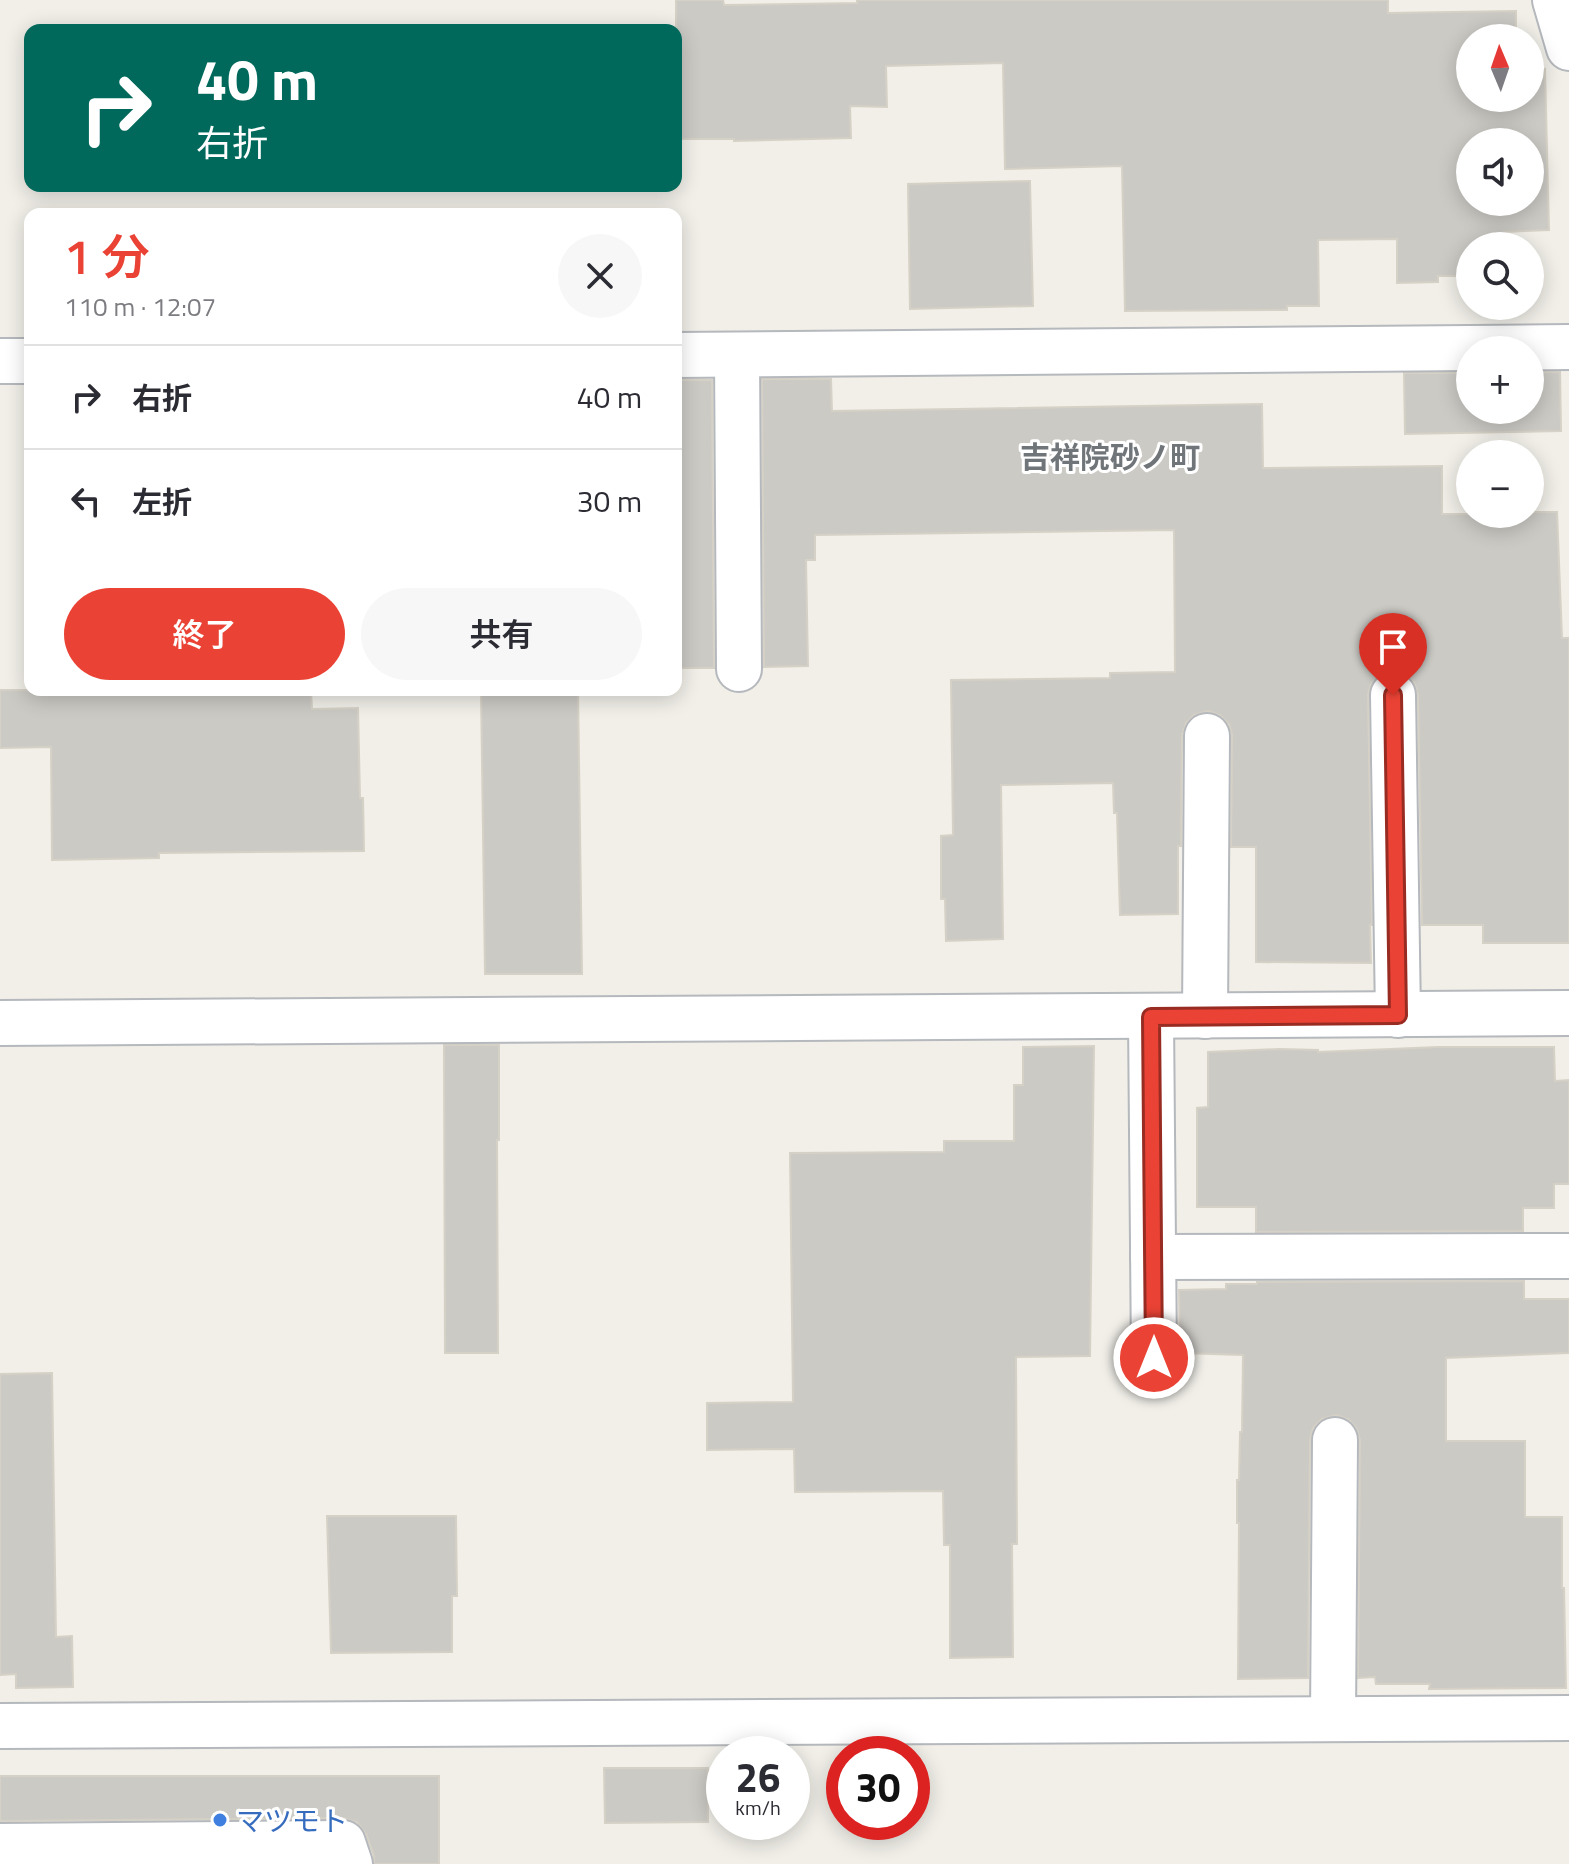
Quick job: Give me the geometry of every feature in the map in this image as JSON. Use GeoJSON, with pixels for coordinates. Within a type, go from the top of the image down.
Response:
{"type":"FeatureCollection","features":[{"type":"Feature","properties":{"kind":"street"},"geometry":{"type":"LineString","coordinates":[[1555,0],[1569,48]]}},
{"type":"Feature","properties":{"kind":"street"},"geometry":{"type":"LineString","coordinates":[[682,355],[1569,347]]}},
{"type":"Feature","properties":{"kind":"street"},"geometry":{"type":"LineString","coordinates":[[737,355],[739,669]]}},
{"type":"Feature","properties":{"kind":"street"},"geometry":{"type":"LineString","coordinates":[[0,361],[24,361]]}},
{"type":"Feature","properties":{"kind":"street"},"geometry":{"type":"LineString","coordinates":[[1393,695],[1398,1015]]}},
{"type":"Feature","properties":{"kind":"street"},"geometry":{"type":"LineString","coordinates":[[1205,1016],[1207,736]]}},
{"type":"Feature","properties":{"kind":"street"},"geometry":{"type":"LineString","coordinates":[[0,1023],[1569,1013]]}},
{"type":"Feature","properties":{"kind":"street"},"geometry":{"type":"LineString","coordinates":[[1151,1017],[1154,1358]]}},
{"type":"Feature","properties":{"kind":"street"},"geometry":{"type":"LineString","coordinates":[[1153,1257],[1569,1256]]}},
{"type":"Feature","properties":{"kind":"street"},"geometry":{"type":"LineString","coordinates":[[1333,1719],[1335,1440]]}},
{"type":"Feature","properties":{"kind":"street"},"geometry":{"type":"LineString","coordinates":[[0,1726],[1569,1718]]}},
{"type":"Feature","properties":{"kind":"street"},"geometry":{"type":"LineString","coordinates":[[0,1846],[343,1843],[350,1864]]}},
{"type":"Feature","properties":{"kind":"building"},"geometry":{"type":"Polygon","coordinates":[[[676,0],[723,0],[724,5],[857,3],[857,0],[1388,0],[1388,13],[1516,11],[1516,24],[1456,24],[1456,112],[1544,112],[1545,69],[1549,230],[1456,232],[1456,276],[1438,276],[1438,282],[1397,283],[1397,239],[1318,240],[1319,306],[1287,306],[1287,310],[1125,311],[1122,166],[1005,169],[1003,63],[886,66],[887,107],[850,106],[851,138],[682,139],[682,24],[676,24],[676,0]]]}},
{"type":"Feature","properties":{"kind":"building"},"geometry":{"type":"Polygon","coordinates":[[[1030,181],[1033,306],[910,309],[908,184],[1030,181]]]}},
{"type":"Feature","properties":{"kind":"building"},"geometry":{"type":"Polygon","coordinates":[[[1544,372],[1560,372],[1561,431],[1405,434],[1404,373],[1456,373],[1456,424],[1544,424],[1544,372]]]}},
{"type":"Feature","properties":{"kind":"building"},"geometry":{"type":"Polygon","coordinates":[[[762,379],[831,379],[832,411],[1262,404],[1263,468],[1442,466],[1442,514],[1456,514],[1456,528],[1544,528],[1544,512],[1557,512],[1562,638],[1569,638],[1569,943],[1483,943],[1483,925],[1422,925],[1418,695],[1414,682],[1404,673],[1393,670],[1380,674],[1371,684],[1368,695],[1371,963],[1256,962],[1256,847],[1231,847],[1232,735],[1229,724],[1220,715],[1208,711],[1194,715],[1186,723],[1182,735],[1178,914],[1120,915],[1117,813],[1114,813],[1113,783],[1001,785],[1003,939],[946,941],[945,899],[941,899],[941,836],[953,835],[951,680],[1110,678],[1110,673],[1175,672],[1174,530],[815,535],[815,560],[806,560],[808,666],[764,667],[762,379]]]}},
{"type":"Feature","properties":{"kind":"building"},"geometry":{"type":"Polygon","coordinates":[[[682,380],[712,380],[714,668],[682,668],[682,380]]]}},
{"type":"Feature","properties":{"kind":"building"},"geometry":{"type":"Polygon","coordinates":[[[0,690],[24,690],[24,696],[311,696],[312,709],[358,708],[364,851],[159,853],[159,858],[52,860],[51,747],[0,748],[0,690]]]}},
{"type":"Feature","properties":{"kind":"building"},"geometry":{"type":"Polygon","coordinates":[[[481,696],[578,696],[582,974],[485,974],[481,696]]]}},
{"type":"Feature","properties":{"kind":"building"},"geometry":{"type":"Polygon","coordinates":[[[444,1045],[499,1045],[498,1353],[445,1353],[444,1045]]]}},
{"type":"Feature","properties":{"kind":"building"},"geometry":{"type":"Polygon","coordinates":[[[1094,1046],[1090,1356],[1016,1357],[1017,1544],[1012,1544],[1013,1657],[950,1658],[950,1545],[944,1545],[943,1491],[795,1492],[794,1449],[707,1450],[707,1403],[793,1402],[790,1153],[944,1152],[944,1141],[1014,1141],[1014,1085],[1023,1085],[1023,1047],[1094,1046]]]}},
{"type":"Feature","properties":{"kind":"building"},"geometry":{"type":"Polygon","coordinates":[[[1554,1047],[1555,1081],[1569,1080],[1569,1184],[1554,1184],[1554,1208],[1523,1208],[1523,1231],[1256,1232],[1256,1207],[1197,1207],[1197,1108],[1208,1107],[1208,1052],[1554,1047]]]}},
{"type":"Feature","properties":{"kind":"building"},"geometry":{"type":"Polygon","coordinates":[[[1524,1281],[1524,1299],[1569,1299],[1569,1353],[1446,1358],[1446,1441],[1525,1441],[1525,1517],[1562,1517],[1566,1688],[1429,1689],[1430,1684],[1376,1684],[1375,1677],[1358,1678],[1360,1440],[1356,1427],[1348,1419],[1336,1415],[1322,1419],[1313,1428],[1310,1440],[1308,1678],[1238,1679],[1237,1480],[1242,1432],[1243,1355],[1180,1353],[1179,1290],[1226,1289],[1226,1284],[1257,1282],[1524,1281]]]}},
{"type":"Feature","properties":{"kind":"building"},"geometry":{"type":"Polygon","coordinates":[[[52,1373],[56,1637],[72,1636],[73,1687],[16,1688],[16,1674],[0,1675],[0,1374],[52,1373]]]}},
{"type":"Feature","properties":{"kind":"building"},"geometry":{"type":"Polygon","coordinates":[[[327,1516],[456,1516],[457,1596],[452,1596],[452,1652],[331,1653],[327,1516]]]}},
{"type":"Feature","properties":{"kind":"building"},"geometry":{"type":"Polygon","coordinates":[[[604,1768],[706,1768],[706,1822],[605,1823],[604,1768]]]}},
{"type":"Feature","properties":{"kind":"building"},"geometry":{"type":"Polygon","coordinates":[[[0,1776],[439,1776],[439,1864],[374,1864],[366,1834],[357,1822],[343,1818],[0,1821],[0,1776]]]}},
{"type":"Feature","properties":{"kind":"place","name":"マツモト"},"geometry":{"type":"Point","coordinates":[220,1820]}},
{"type":"Feature","properties":{"kind":"district","name":"吉祥院砂ノ町"},"geometry":{"type":"Point","coordinates":[1110,457]}},
{"type":"Feature","properties":{"kind":"route"},"geometry":{"type":"LineString","coordinates":[[1154,1358],[1151,1017],[1398,1015],[1393,695]]}}]}
